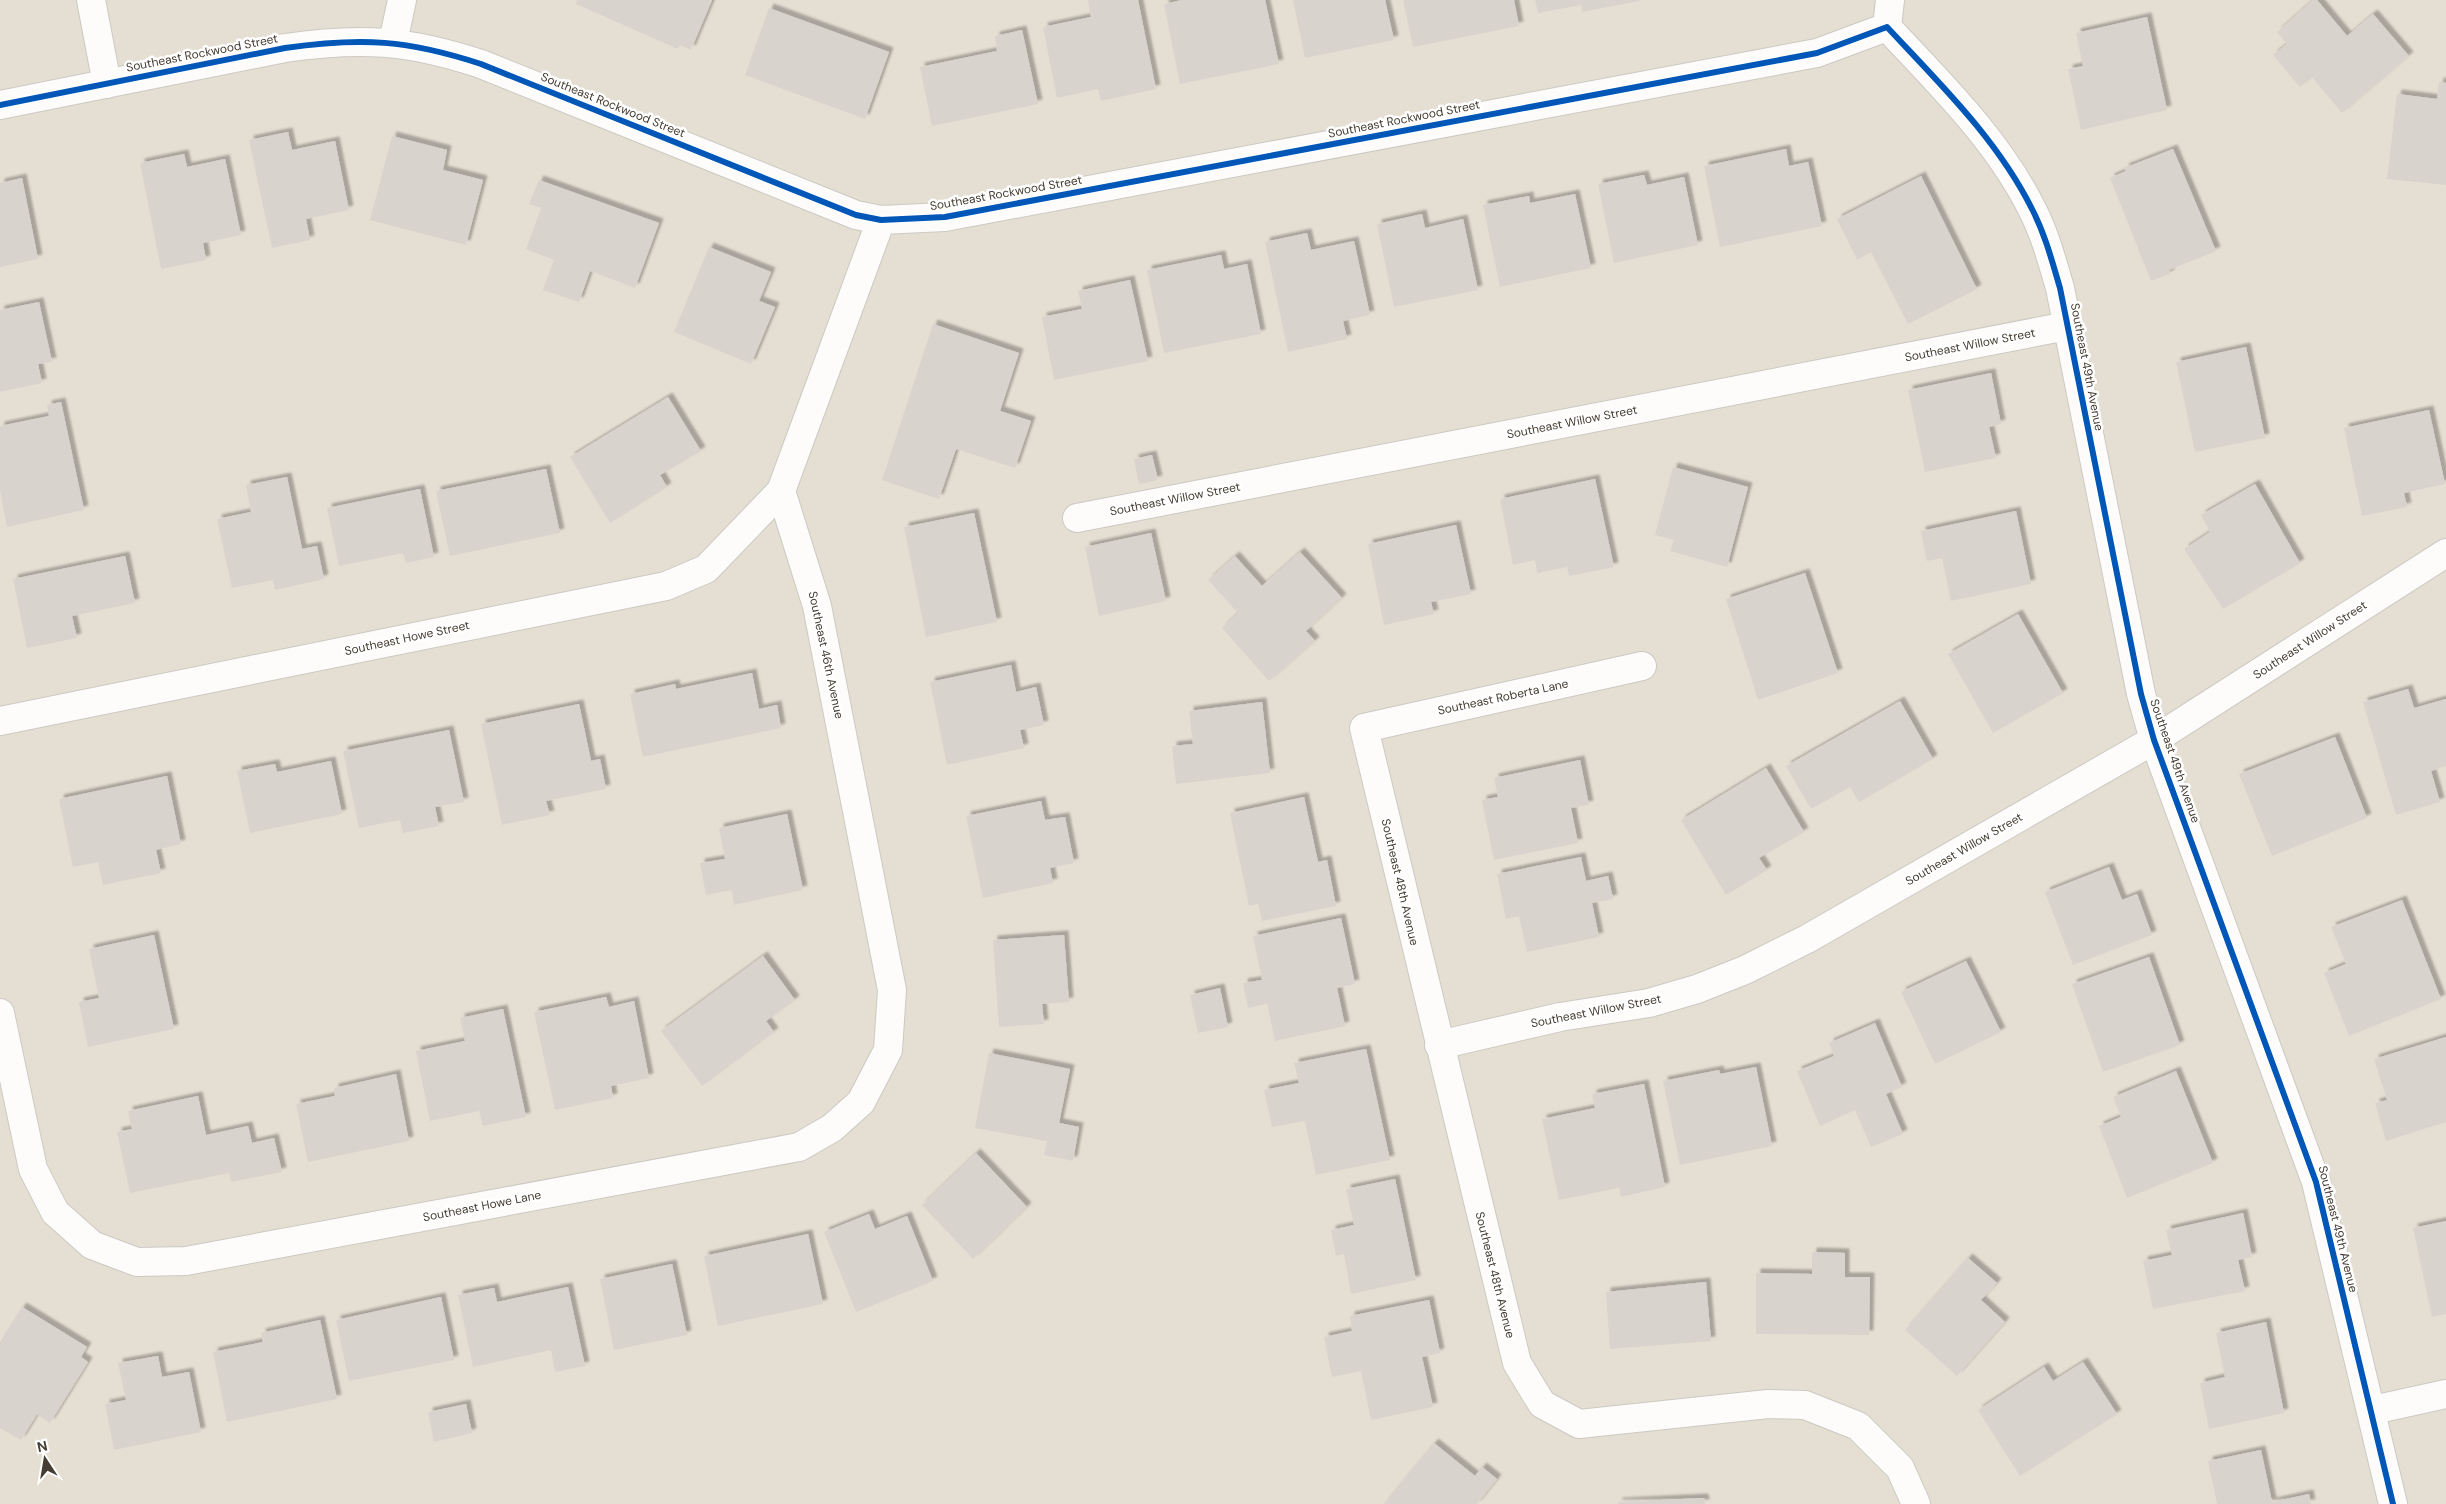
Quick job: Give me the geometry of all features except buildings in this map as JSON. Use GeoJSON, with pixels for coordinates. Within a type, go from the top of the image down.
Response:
{"type":"FeatureCollection","features":[{"type":"Feature","properties":{"kind":"street"},"geometry":{"type":"LineString","coordinates":[[91,0],[107,84]]}},
{"type":"Feature","properties":{"kind":"street"},"geometry":{"type":"LineString","coordinates":[[393,42],[402,0]]}},
{"type":"Feature","properties":{"kind":"street"},"geometry":{"type":"LineString","coordinates":[[1887,27],[1890,0]]}},
{"type":"Feature","properties":{"kind":"street","name":"Southeast Rockwood Street"},"geometry":{"type":"LineString","coordinates":[[0,105],[285,48],[325,42],[393,42],[449,54],[481,64],[856,215],[882,220],[946,217],[1816,53],[1887,27]]}},
{"type":"Feature","properties":{"kind":"street","name":"Southeast 49th Avenue"},"geometry":{"type":"LineString","coordinates":[[1887,27],[1976,123],[2012,173],[2033,210],[2048,248],[2060,288],[2129,640],[2154,740],[2316,1182],[2394,1504]]}},
{"type":"Feature","properties":{"kind":"street"},"geometry":{"type":"LineString","coordinates":[[781,491],[882,220]]}},
{"type":"Feature","properties":{"kind":"street","name":"Southeast Willow Street"},"geometry":{"type":"LineString","coordinates":[[1077,518],[2067,326]]}},
{"type":"Feature","properties":{"kind":"street","name":"Southeast Howe Street"},"geometry":{"type":"LineString","coordinates":[[0,721],[666,586],[706,569],[781,491]]}},
{"type":"Feature","properties":{"kind":"street","name":"Southeast 46th Avenue"},"geometry":{"type":"LineString","coordinates":[[781,491],[817,606],[892,990],[888,1050],[861,1102]]}},
{"type":"Feature","properties":{"kind":"street","name":"Southeast Willow Street"},"geometry":{"type":"LineString","coordinates":[[1439,1045],[1560,1017],[1649,1003],[1698,989],[1745,970],[1816,934],[2154,740],[2446,552]]}},
{"type":"Feature","properties":{"kind":"street","name":"Southeast Roberta Lane"},"geometry":{"type":"LineString","coordinates":[[1364,728],[1642,666]]}},
{"type":"Feature","properties":{"kind":"street","name":"Southeast 48th Avenue"},"geometry":{"type":"LineString","coordinates":[[1364,728],[1517,1364],[1542,1404],[1578,1424],[1768,1404],[1805,1405],[1858,1426],[1900,1468],[1916,1504]]}},
{"type":"Feature","properties":{"kind":"street","name":"Southeast Howe Lane"},"geometry":{"type":"LineString","coordinates":[[0,1013],[33,1169],[55,1212],[92,1245],[137,1262],[186,1262],[799,1147],[832,1128],[861,1102]]}},
{"type":"Feature","properties":{"kind":"street"},"geometry":{"type":"LineString","coordinates":[[2372,1410],[2446,1394]]}},
{"type":"Feature","properties":{"kind":"shaded area"},"geometry":{"type":"Polygon","coordinates":[[[0,0],[2446,0],[2446,1504],[0,1504],[0,0]]]}},
{"type":"Feature","properties":{"kind":"cycle path"},"geometry":{"type":"LineString","coordinates":[[0,105],[285,48],[338,42],[407,45],[481,64],[856,215],[881,220],[945,217],[1817,53],[1887,27],[1947,91],[2002,159],[2032,209],[2048,248],[2060,288],[2141,694],[2154,740],[2316,1182],[2393,1504]]}}]}
